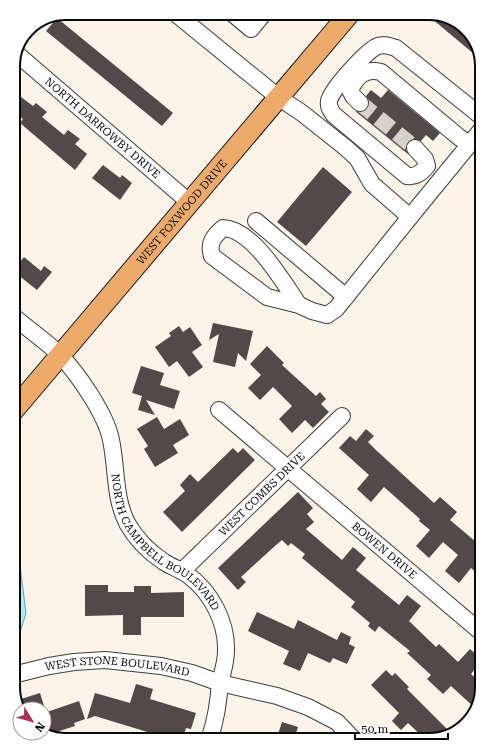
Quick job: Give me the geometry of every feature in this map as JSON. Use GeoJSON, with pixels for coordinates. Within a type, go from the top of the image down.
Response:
{"type":"FeatureCollection","features":[{"type":"Feature","properties":{"kind":"main road","name":"WEST FOXWOOD DRIVE"},"geometry":{"type":"LineString","coordinates":[[20,403],[344,20]]}},
{"type":"Feature","properties":{"kind":"street"},"geometry":{"type":"LineString","coordinates":[[184,20],[278,97],[302,113],[346,148],[357,158],[372,184],[410,217]]}},
{"type":"Feature","properties":{"kind":"street"},"geometry":{"type":"LineString","coordinates":[[240,20],[251,29],[258,20]]}},
{"type":"Feature","properties":{"kind":"street"},"geometry":{"type":"LineString","coordinates":[[415,148],[425,159],[427,166],[422,172],[414,176],[407,176],[334,116],[329,109],[329,102],[332,94],[358,62],[376,46],[385,44],[396,48],[475,111]]}},
{"type":"Feature","properties":{"kind":"street","name":"NORTH DARROWBY DRIVE"},"geometry":{"type":"LineString","coordinates":[[21,58],[189,202]]}},
{"type":"Feature","properties":{"kind":"street"},"geometry":{"type":"LineString","coordinates":[[360,103],[353,96],[350,90],[355,82],[363,72],[372,70],[381,72],[460,138],[470,144]]}},
{"type":"Feature","properties":{"kind":"street"},"geometry":{"type":"LineString","coordinates":[[300,305],[256,247],[239,232],[223,228],[212,239],[210,248],[212,256],[267,297],[300,305],[312,311],[327,314],[336,309],[475,138]]}},
{"type":"Feature","properties":{"kind":"street"},"geometry":{"type":"LineString","coordinates":[[256,221],[346,297]]}},
{"type":"Feature","properties":{"kind":"street","name":"NORTH CAMPBELL BOULEVARD"},"geometry":{"type":"LineString","coordinates":[[20,322],[60,355],[94,400],[104,419],[114,456],[116,488],[127,523],[138,539],[152,553],[182,571],[202,588],[212,601],[220,616],[226,649],[225,666],[220,683],[219,704],[211,733]]}},
{"type":"Feature","properties":{"kind":"street","name":"BOWEN DRIVE"},"geometry":{"type":"LineString","coordinates":[[219,410],[475,627]]}},
{"type":"Feature","properties":{"kind":"street","name":"WEST COMBS DRIVE"},"geometry":{"type":"LineString","coordinates":[[182,571],[287,467],[342,416]]}},
{"type":"Feature","properties":{"kind":"street","name":"WEST STONE BOULEVARD"},"geometry":{"type":"LineString","coordinates":[[20,673],[49,666],[105,660],[136,662],[161,666],[192,673],[220,683],[277,696],[308,707],[337,722],[347,733]]}},
{"type":"Feature","properties":{"kind":"water"},"geometry":{"type":"Polygon","coordinates":[[[20,566],[26,613],[20,630],[20,566]]]}},
{"type":"Feature","properties":{"kind":"building"},"geometry":{"type":"Polygon","coordinates":[[[60,20],[173,113],[162,126],[46,31],[54,21],[60,20]]]}},
{"type":"Feature","properties":{"kind":"building"},"geometry":{"type":"Polygon","coordinates":[[[434,20],[444,22],[460,31],[472,48],[473,53],[434,20]]]}},
{"type":"Feature","properties":{"kind":"building"},"geometry":{"type":"Polygon","coordinates":[[[371,90],[381,98],[388,90],[440,133],[433,141],[426,135],[421,141],[413,139],[409,141],[406,150],[409,155],[355,111],[362,112],[367,109],[369,101],[366,96],[371,90]]]}},
{"type":"Feature","properties":{"kind":"building"},"geometry":{"type":"Polygon","coordinates":[[[20,96],[33,106],[36,103],[47,112],[42,117],[64,135],[68,130],[80,139],[75,144],[87,154],[75,170],[20,123],[23,119],[20,117],[20,96]]]}},
{"type":"Feature","properties":{"kind":"building"},"geometry":{"type":"Polygon","coordinates":[[[103,165],[120,178],[122,175],[132,183],[120,200],[92,178],[103,165]]]}},
{"type":"Feature","properties":{"kind":"building"},"geometry":{"type":"Polygon","coordinates":[[[323,167],[352,192],[306,246],[277,222],[323,167]]]}},
{"type":"Feature","properties":{"kind":"building"},"geometry":{"type":"Polygon","coordinates":[[[24,257],[41,271],[44,266],[52,272],[37,290],[20,277],[20,262],[24,257]]]}},
{"type":"Feature","properties":{"kind":"building"},"geometry":{"type":"Polygon","coordinates":[[[213,323],[253,331],[246,361],[238,353],[235,367],[213,362],[219,334],[209,340],[213,323]]]}},
{"type":"Feature","properties":{"kind":"building"},"geometry":{"type":"Polygon","coordinates":[[[179,326],[183,332],[190,327],[202,345],[192,352],[203,367],[189,377],[177,361],[169,367],[155,347],[171,336],[169,333],[179,326]]]}},
{"type":"Feature","properties":{"kind":"building"},"geometry":{"type":"Polygon","coordinates":[[[267,346],[284,363],[282,365],[316,396],[320,392],[326,399],[321,404],[329,412],[313,428],[305,420],[292,433],[279,419],[292,406],[273,387],[260,400],[248,388],[261,375],[250,364],[267,346]]]}},
{"type":"Feature","properties":{"kind":"building"},"geometry":{"type":"Polygon","coordinates":[[[141,366],[164,373],[160,385],[180,391],[174,409],[146,400],[155,415],[138,410],[142,396],[132,393],[141,366]]]}},
{"type":"Feature","properties":{"kind":"building"},"geometry":{"type":"Polygon","coordinates":[[[157,417],[164,429],[180,419],[189,435],[173,445],[178,453],[155,467],[144,449],[148,446],[137,429],[157,417]]]}},
{"type":"Feature","properties":{"kind":"building"},"geometry":{"type":"Polygon","coordinates":[[[366,429],[374,436],[368,442],[434,503],[440,497],[457,512],[450,520],[475,541],[475,572],[471,568],[459,583],[445,571],[458,555],[443,542],[429,558],[416,546],[430,530],[419,521],[420,519],[384,487],[371,502],[357,489],[369,475],[339,448],[350,436],[356,441],[366,429]]]}},
{"type":"Feature","properties":{"kind":"building"},"geometry":{"type":"Polygon","coordinates":[[[233,448],[238,453],[243,448],[255,460],[182,532],[163,512],[185,491],[180,485],[190,474],[198,482],[233,448]]]}},
{"type":"Feature","properties":{"kind":"building"},"geometry":{"type":"Polygon","coordinates":[[[298,492],[313,508],[307,514],[314,522],[306,529],[342,560],[353,547],[366,558],[356,570],[399,605],[407,595],[421,606],[409,621],[436,647],[439,644],[458,662],[470,649],[475,654],[475,669],[471,674],[475,678],[475,693],[472,705],[451,686],[443,694],[427,679],[431,675],[407,653],[410,651],[379,626],[375,632],[368,626],[370,623],[351,607],[355,602],[302,558],[305,554],[291,543],[288,546],[282,540],[276,545],[241,577],[246,582],[238,590],[218,568],[298,492]]]}},
{"type":"Feature","properties":{"kind":"building"},"geometry":{"type":"Polygon","coordinates":[[[85,585],[108,585],[108,592],[134,592],[134,586],[151,586],[151,593],[184,592],[184,617],[141,617],[141,635],[123,635],[123,615],[85,616],[85,585]]]}},
{"type":"Feature","properties":{"kind":"building"},"geometry":{"type":"Polygon","coordinates":[[[257,612],[294,629],[298,620],[337,640],[341,632],[351,637],[349,644],[355,647],[347,664],[333,658],[330,663],[308,653],[300,671],[283,664],[289,651],[248,631],[257,612]]]}},
{"type":"Feature","properties":{"kind":"building"},"geometry":{"type":"Polygon","coordinates":[[[386,670],[392,676],[395,673],[409,687],[407,689],[448,730],[435,733],[419,733],[408,723],[401,730],[392,721],[399,713],[371,685],[386,670]]]}},
{"type":"Feature","properties":{"kind":"building"},"geometry":{"type":"Polygon","coordinates":[[[136,684],[153,689],[150,699],[196,713],[191,729],[186,728],[185,733],[151,733],[95,716],[87,719],[95,693],[130,703],[136,684]]]}},
{"type":"Feature","properties":{"kind":"building"},"geometry":{"type":"Polygon","coordinates":[[[40,693],[42,701],[22,701],[22,699],[40,693]]]}},
{"type":"Feature","properties":{"kind":"building"},"geometry":{"type":"Polygon","coordinates":[[[79,701],[85,719],[74,723],[75,726],[57,732],[52,731],[52,710],[79,701]]]}},
{"type":"Feature","properties":{"kind":"building"},"geometry":{"type":"Polygon","coordinates":[[[282,722],[298,727],[296,733],[278,733],[282,722]]]}},
{"type":"Feature","properties":{"kind":"tunnel"},"geometry":{"type":"LineString","coordinates":[[360,103],[415,148]]}}]}
